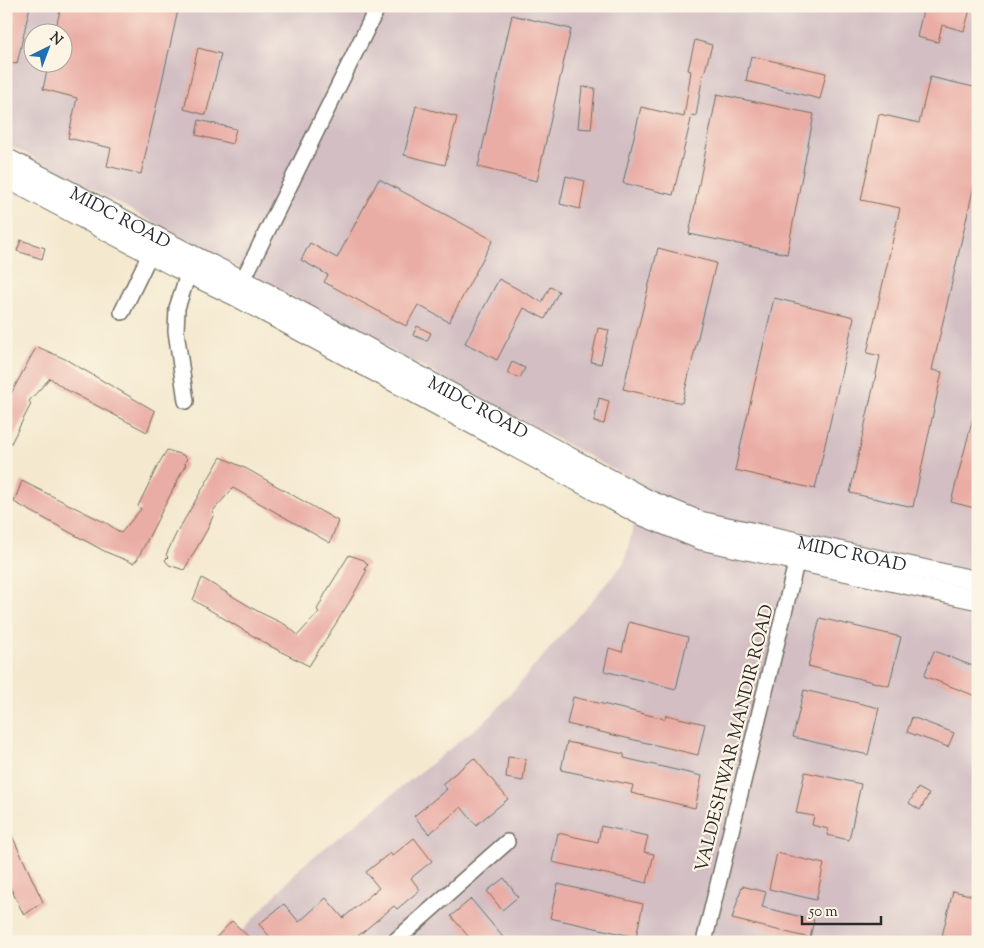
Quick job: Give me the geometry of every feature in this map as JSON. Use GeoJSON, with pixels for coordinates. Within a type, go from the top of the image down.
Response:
{"type":"FeatureCollection","features":[{"type":"Feature","properties":{"kind":"main road","name":"MIDC ROAD"},"geometry":{"type":"LineString","coordinates":[[6,158],[183,251],[239,288],[638,514],[700,540],[978,600]]}},
{"type":"Feature","properties":{"kind":"main road","name":"MIDC ROAD"},"geometry":{"type":"LineString","coordinates":[[6,178],[188,274],[239,288],[649,500],[700,521],[978,581]]}},
{"type":"Feature","properties":{"kind":"street"},"geometry":{"type":"LineString","coordinates":[[239,288],[378,6]]}},
{"type":"Feature","properties":{"kind":"street"},"geometry":{"type":"LineString","coordinates":[[122,312],[150,254]]}},
{"type":"Feature","properties":{"kind":"street"},"geometry":{"type":"LineString","coordinates":[[186,401],[176,331],[177,308],[188,274]]}},
{"type":"Feature","properties":{"kind":"street","name":"VALDESHWAR MANDIR ROAD"},"geometry":{"type":"LineString","coordinates":[[704,942],[801,542]]}},
{"type":"Feature","properties":{"kind":"street"},"geometry":{"type":"LineString","coordinates":[[394,942],[507,842]]}},
{"type":"Feature","properties":{"kind":"shaded area"},"geometry":{"type":"Polygon","coordinates":[[[6,6],[978,6],[978,942],[232,942],[301,867],[491,716],[624,563],[644,486],[6,143],[6,6]]]}},
{"type":"Feature","properties":{"kind":"building"},"geometry":{"type":"Polygon","coordinates":[[[6,6],[30,6],[26,22],[22,22],[22,42],[17,64],[6,62],[6,6]]]}},
{"type":"Feature","properties":{"kind":"building"},"geometry":{"type":"Polygon","coordinates":[[[61,6],[179,6],[141,174],[107,166],[111,148],[68,138],[77,98],[43,89],[47,72],[72,72],[72,22],[57,22],[61,6]]]}},
{"type":"Feature","properties":{"kind":"building"},"geometry":{"type":"Polygon","coordinates":[[[924,6],[971,6],[964,31],[942,25],[938,42],[917,37],[924,6]]]}},
{"type":"Feature","properties":{"kind":"building"},"geometry":{"type":"Polygon","coordinates":[[[512,15],[571,29],[537,181],[478,167],[512,15]]]}},
{"type":"Feature","properties":{"kind":"building"},"geometry":{"type":"Polygon","coordinates":[[[695,40],[712,45],[703,74],[696,116],[692,115],[673,195],[623,183],[641,107],[684,117],[691,71],[688,70],[695,40]]]}},
{"type":"Feature","properties":{"kind":"building"},"geometry":{"type":"Polygon","coordinates":[[[198,48],[221,54],[206,115],[184,109],[198,48]]]}},
{"type":"Feature","properties":{"kind":"building"},"geometry":{"type":"Polygon","coordinates":[[[751,56],[826,73],[820,99],[746,81],[751,56]]]}},
{"type":"Feature","properties":{"kind":"building"},"geometry":{"type":"Polygon","coordinates":[[[930,77],[978,88],[978,168],[932,370],[942,372],[913,507],[850,493],[880,356],[867,353],[900,208],[861,200],[879,114],[919,123],[930,77]]]}},
{"type":"Feature","properties":{"kind":"building"},"geometry":{"type":"Polygon","coordinates":[[[582,87],[595,88],[591,129],[578,128],[582,87]]]}},
{"type":"Feature","properties":{"kind":"building"},"geometry":{"type":"Polygon","coordinates":[[[717,94],[814,114],[787,254],[689,234],[717,94]]]}},
{"type":"Feature","properties":{"kind":"building"},"geometry":{"type":"Polygon","coordinates":[[[416,106],[457,117],[445,165],[404,155],[416,106]]]}},
{"type":"Feature","properties":{"kind":"building"},"geometry":{"type":"Polygon","coordinates":[[[199,120],[236,129],[232,144],[196,135],[199,120]]]}},
{"type":"Feature","properties":{"kind":"building"},"geometry":{"type":"Polygon","coordinates":[[[566,176],[585,181],[580,209],[560,204],[566,176]]]}},
{"type":"Feature","properties":{"kind":"building"},"geometry":{"type":"Polygon","coordinates":[[[379,179],[493,240],[449,322],[418,305],[406,326],[324,282],[328,275],[301,260],[310,243],[337,258],[379,179]]]}},
{"type":"Feature","properties":{"kind":"building"},"geometry":{"type":"Polygon","coordinates":[[[21,240],[45,248],[42,259],[17,251],[21,240]]]}},
{"type":"Feature","properties":{"kind":"building"},"geometry":{"type":"Polygon","coordinates":[[[658,248],[716,263],[682,403],[623,389],[658,248]]]}},
{"type":"Feature","properties":{"kind":"building"},"geometry":{"type":"Polygon","coordinates":[[[499,279],[542,302],[550,287],[559,291],[545,319],[524,308],[497,360],[465,343],[499,279]]]}},
{"type":"Feature","properties":{"kind":"building"},"geometry":{"type":"Polygon","coordinates":[[[774,298],[854,317],[815,489],[735,470],[774,298]]]}},
{"type":"Feature","properties":{"kind":"building"},"geometry":{"type":"Polygon","coordinates":[[[417,326],[431,333],[427,341],[413,335],[417,326]]]}},
{"type":"Feature","properties":{"kind":"building"},"geometry":{"type":"Polygon","coordinates":[[[598,328],[609,330],[601,364],[591,362],[598,328]]]}},
{"type":"Feature","properties":{"kind":"building"},"geometry":{"type":"Polygon","coordinates":[[[38,347],[65,359],[155,411],[147,432],[65,389],[50,378],[29,401],[31,404],[6,453],[6,403],[38,347]]]}},
{"type":"Feature","properties":{"kind":"building"},"geometry":{"type":"Polygon","coordinates":[[[512,362],[525,368],[520,378],[507,373],[512,362]]]}},
{"type":"Feature","properties":{"kind":"building"},"geometry":{"type":"Polygon","coordinates":[[[599,398],[609,401],[604,424],[594,422],[599,398]]]}},
{"type":"Feature","properties":{"kind":"building"},"geometry":{"type":"Polygon","coordinates":[[[975,410],[978,411],[978,509],[951,502],[975,410]]]}},
{"type":"Feature","properties":{"kind":"building"},"geometry":{"type":"Polygon","coordinates":[[[167,450],[183,455],[187,459],[184,463],[186,464],[137,560],[133,563],[106,552],[14,502],[22,481],[108,524],[121,533],[141,509],[138,506],[167,450]]]}},
{"type":"Feature","properties":{"kind":"building"},"geometry":{"type":"Polygon","coordinates":[[[221,457],[247,469],[338,521],[330,543],[233,488],[212,512],[214,514],[207,530],[184,570],[169,565],[165,560],[168,557],[166,555],[176,534],[221,457]]]}},
{"type":"Feature","properties":{"kind":"building"},"geometry":{"type":"Polygon","coordinates":[[[349,555],[364,560],[368,565],[364,569],[367,570],[309,666],[270,646],[193,600],[202,578],[259,612],[286,625],[298,635],[319,612],[317,610],[325,594],[349,555]]]}},
{"type":"Feature","properties":{"kind":"building"},"geometry":{"type":"Polygon","coordinates":[[[820,618],[901,637],[889,686],[808,666],[820,618]]]}},
{"type":"Feature","properties":{"kind":"building"},"geometry":{"type":"Polygon","coordinates":[[[629,622],[688,637],[676,689],[604,671],[609,648],[622,652],[629,622]]]}},
{"type":"Feature","properties":{"kind":"building"},"geometry":{"type":"Polygon","coordinates":[[[934,651],[978,668],[978,697],[924,676],[934,651]]]}},
{"type":"Feature","properties":{"kind":"building"},"geometry":{"type":"Polygon","coordinates":[[[804,690],[879,708],[868,755],[793,737],[804,690]]]}},
{"type":"Feature","properties":{"kind":"building"},"geometry":{"type":"Polygon","coordinates":[[[573,697],[665,719],[666,715],[705,724],[698,755],[567,724],[573,697]]]}},
{"type":"Feature","properties":{"kind":"building"},"geometry":{"type":"Polygon","coordinates":[[[912,717],[954,733],[948,747],[907,732],[912,717]]]}},
{"type":"Feature","properties":{"kind":"building"},"geometry":{"type":"Polygon","coordinates":[[[567,742],[624,754],[624,758],[702,776],[695,808],[631,793],[633,785],[561,770],[567,742]]]}},
{"type":"Feature","properties":{"kind":"building"},"geometry":{"type":"Polygon","coordinates":[[[508,757],[526,759],[523,781],[506,778],[508,757]]]}},
{"type":"Feature","properties":{"kind":"building"},"geometry":{"type":"Polygon","coordinates":[[[474,758],[508,799],[476,825],[461,807],[429,834],[414,816],[447,789],[442,784],[474,758]]]}},
{"type":"Feature","properties":{"kind":"building"},"geometry":{"type":"Polygon","coordinates":[[[805,772],[861,784],[849,840],[827,835],[828,829],[812,825],[814,816],[796,813],[805,772]]]}},
{"type":"Feature","properties":{"kind":"building"},"geometry":{"type":"Polygon","coordinates":[[[918,788],[929,794],[920,810],[909,803],[918,788]]]}},
{"type":"Feature","properties":{"kind":"building"},"geometry":{"type":"Polygon","coordinates":[[[7,825],[43,902],[24,915],[6,879],[7,825]]]}},
{"type":"Feature","properties":{"kind":"building"},"geometry":{"type":"Polygon","coordinates":[[[601,826],[648,836],[644,852],[654,854],[647,883],[552,862],[558,833],[598,842],[601,826]]]}},
{"type":"Feature","properties":{"kind":"building"},"geometry":{"type":"Polygon","coordinates":[[[414,838],[432,861],[411,878],[420,890],[397,909],[394,906],[358,936],[363,942],[274,942],[259,924],[284,904],[299,922],[326,898],[343,918],[379,888],[366,872],[390,853],[392,856],[414,838]]]}},
{"type":"Feature","properties":{"kind":"building"},"geometry":{"type":"Polygon","coordinates":[[[777,853],[824,864],[816,900],[769,889],[777,853]]]}},
{"type":"Feature","properties":{"kind":"building"},"geometry":{"type":"Polygon","coordinates":[[[504,878],[518,897],[502,910],[487,891],[504,878]]]}},
{"type":"Feature","properties":{"kind":"building"},"geometry":{"type":"Polygon","coordinates":[[[558,884],[643,904],[636,937],[550,918],[558,884]]]}},
{"type":"Feature","properties":{"kind":"building"},"geometry":{"type":"Polygon","coordinates":[[[742,886],[766,892],[762,907],[814,920],[810,938],[732,919],[742,886]]]}},
{"type":"Feature","properties":{"kind":"building"},"geometry":{"type":"Polygon","coordinates":[[[953,891],[978,897],[978,931],[975,942],[965,942],[942,936],[953,891]]]}},
{"type":"Feature","properties":{"kind":"building"},"geometry":{"type":"Polygon","coordinates":[[[471,899],[507,942],[473,942],[451,916],[471,899]]]}},
{"type":"Feature","properties":{"kind":"building"},"geometry":{"type":"Polygon","coordinates":[[[232,921],[254,942],[212,942],[232,921]]]}}]}
